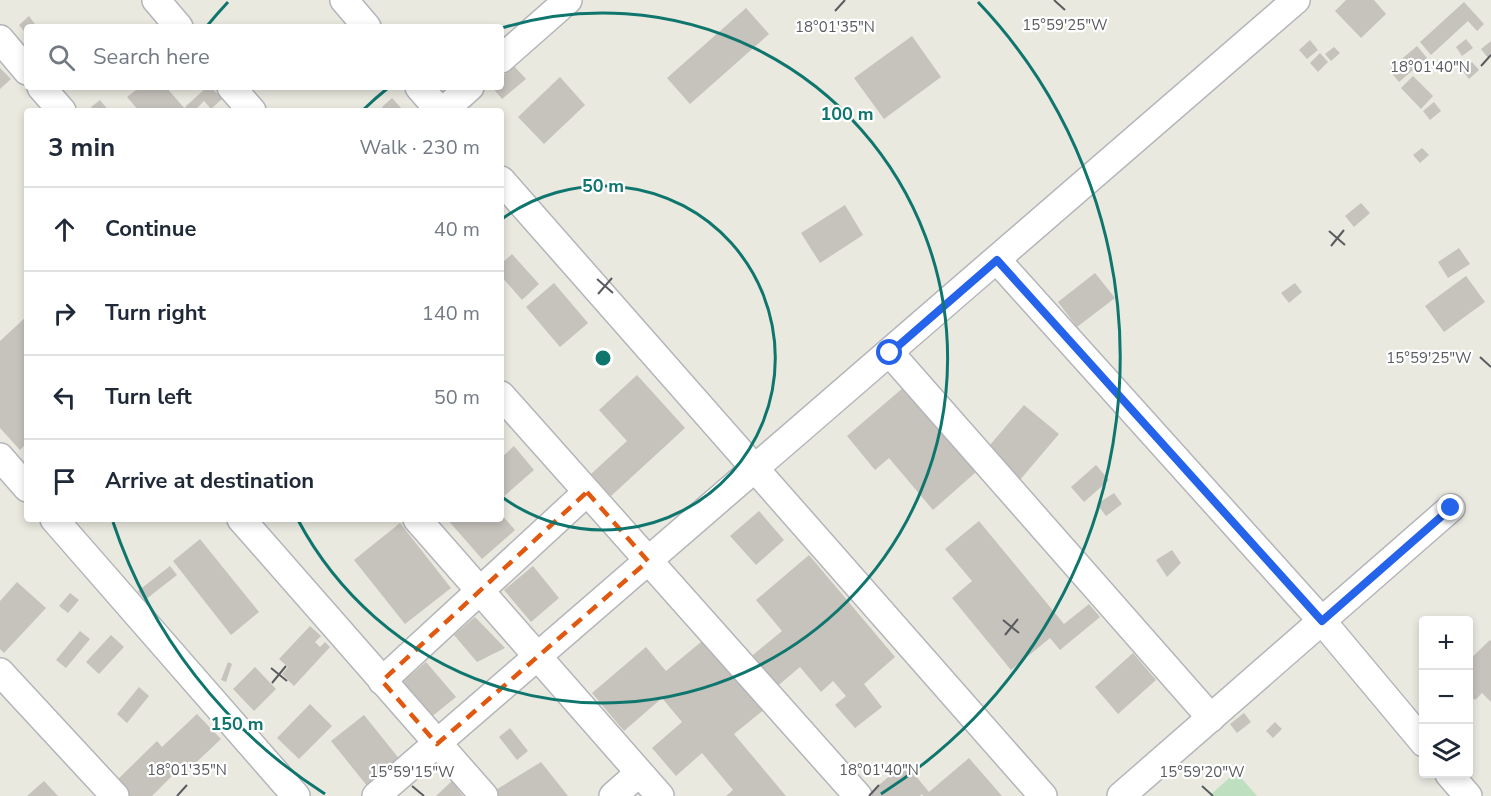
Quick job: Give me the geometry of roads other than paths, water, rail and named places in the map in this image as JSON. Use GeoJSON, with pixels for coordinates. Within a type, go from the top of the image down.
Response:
{"type":"FeatureCollection","features":[{"type":"Feature","properties":{"kind":"street"},"geometry":{"type":"LineString","coordinates":[[156,0],[176,24]]}},
{"type":"Feature","properties":{"kind":"street"},"geometry":{"type":"LineString","coordinates":[[344,0],[365,24]]}},
{"type":"Feature","properties":{"kind":"street"},"geometry":{"type":"LineString","coordinates":[[504,56],[568,0]]}},
{"type":"Feature","properties":{"kind":"street"},"geometry":{"type":"LineString","coordinates":[[376,796],[1296,0]]}},
{"type":"Feature","properties":{"kind":"street"},"geometry":{"type":"LineString","coordinates":[[0,39],[24,67]]}},
{"type":"Feature","properties":{"kind":"street"},"geometry":{"type":"LineString","coordinates":[[44,90],[59,108]]}},
{"type":"Feature","properties":{"kind":"street"},"geometry":{"type":"LineString","coordinates":[[234,90],[249,108]]}},
{"type":"Feature","properties":{"kind":"street"},"geometry":{"type":"LineString","coordinates":[[422,90],[438,108]]}},
{"type":"Feature","properties":{"kind":"street"},"geometry":{"type":"LineString","coordinates":[[445,108],[466,90]]}},
{"type":"Feature","properties":{"kind":"street"},"geometry":{"type":"LineString","coordinates":[[504,183],[1043,796]]}},
{"type":"Feature","properties":{"kind":"street"},"geometry":{"type":"LineString","coordinates":[[997,260],[1322,621],[1419,737]]}},
{"type":"Feature","properties":{"kind":"street"},"geometry":{"type":"LineString","coordinates":[[890,353],[1211,718]]}},
{"type":"Feature","properties":{"kind":"street"},"geometry":{"type":"LineString","coordinates":[[504,398],[858,796]]}},
{"type":"Feature","properties":{"kind":"street"},"geometry":{"type":"LineString","coordinates":[[382,681],[587,492]]}},
{"type":"Feature","properties":{"kind":"street"},"geometry":{"type":"LineString","coordinates":[[1121,796],[1451,508]]}},
{"type":"Feature","properties":{"kind":"street"},"geometry":{"type":"LineString","coordinates":[[57,522],[296,796]]}},
{"type":"Feature","properties":{"kind":"street"},"geometry":{"type":"LineString","coordinates":[[245,522],[484,796]]}},
{"type":"Feature","properties":{"kind":"street"},"geometry":{"type":"LineString","coordinates":[[420,522],[660,796]]}},
{"type":"Feature","properties":{"kind":"street"},"geometry":{"type":"LineString","coordinates":[[1,676],[115,796]]}},
{"type":"Feature","properties":{"kind":"street"},"geometry":{"type":"LineString","coordinates":[[614,796],[639,773]]}},
{"type":"Feature","properties":{"kind":"street"},"geometry":{"type":"LineString","coordinates":[[1452,778],[1468,796]]}}]}
